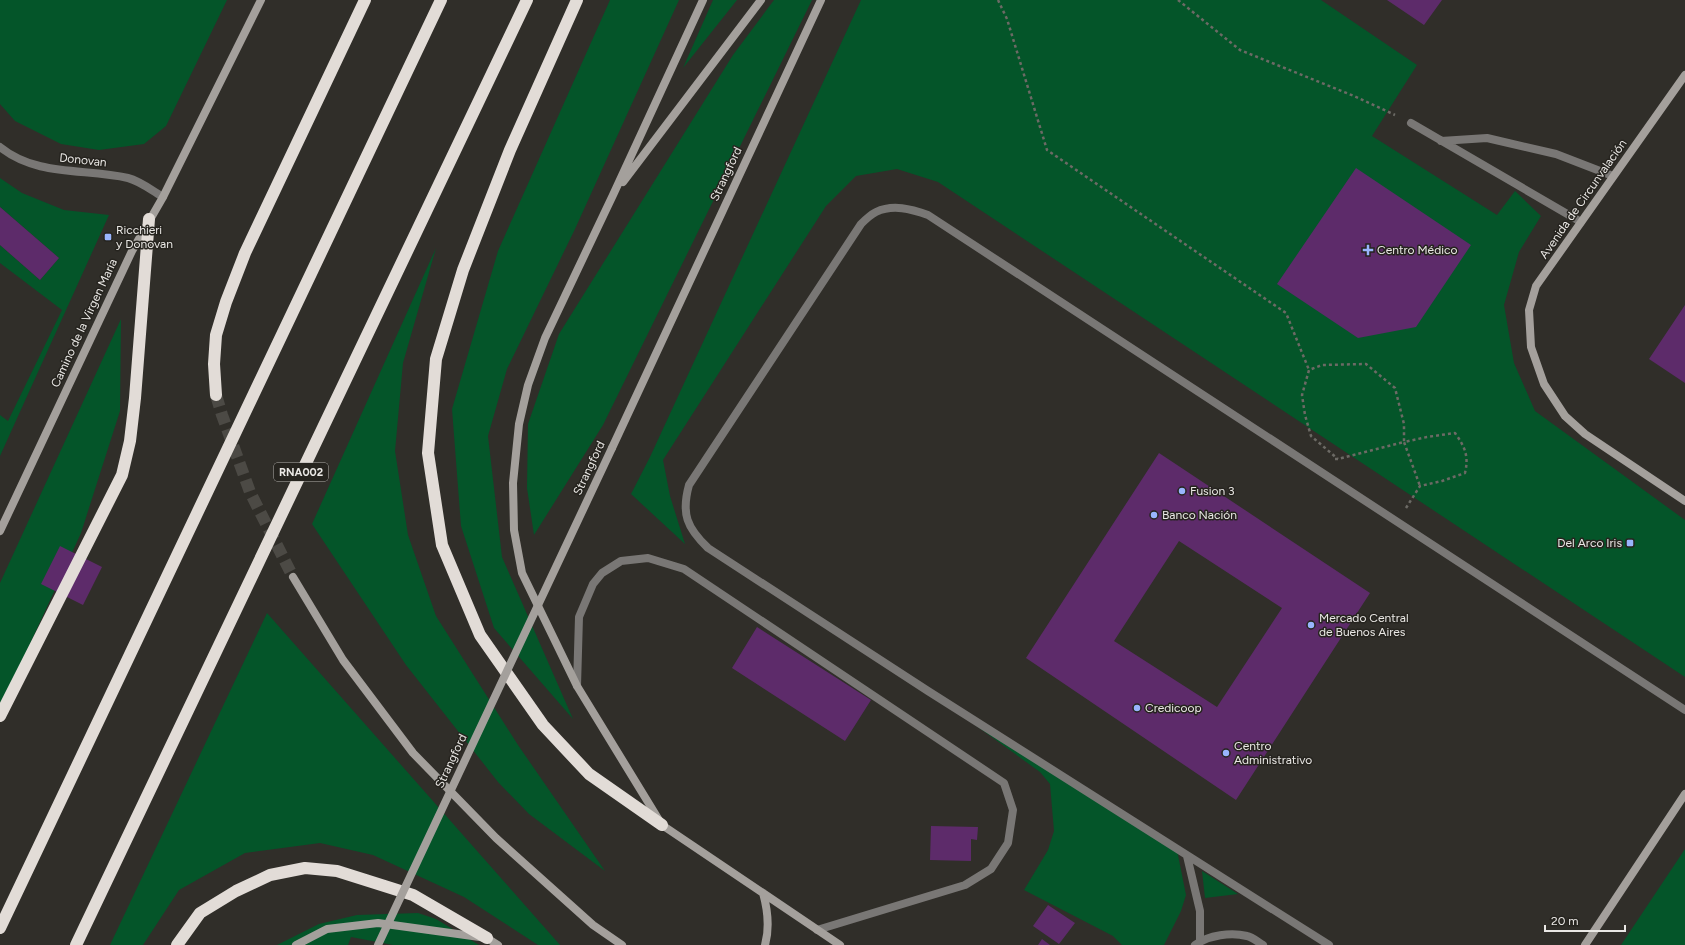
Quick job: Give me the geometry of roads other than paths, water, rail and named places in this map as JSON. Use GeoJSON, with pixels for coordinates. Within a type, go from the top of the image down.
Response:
{"type":"FeatureCollection","features":[{"type":"Feature","properties":{"kind":"highway"},"geometry":{"type":"LineString","coordinates":[[216,395],[214,364],[216,335],[226,302],[246,253],[366,0]]}},
{"type":"Feature","properties":{"kind":"highway"},"geometry":{"type":"LineString","coordinates":[[0,928],[441,0]]}},
{"type":"Feature","properties":{"kind":"highway","name":"RNA002"},"geometry":{"type":"LineString","coordinates":[[76,945],[527,0]]}},
{"type":"Feature","properties":{"kind":"highway"},"geometry":{"type":"LineString","coordinates":[[577,0],[510,150],[463,270],[436,359],[428,453],[442,545],[480,635],[543,725],[589,774],[662,825]]}},
{"type":"Feature","properties":{"kind":"highway"},"geometry":{"type":"LineString","coordinates":[[0,716],[122,475],[130,441],[135,398],[149,219]]}},
{"type":"Feature","properties":{"kind":"highway"},"geometry":{"type":"LineString","coordinates":[[176,945],[200,913],[236,890],[270,875],[305,868],[337,870],[413,895],[487,938]]}},
{"type":"Feature","properties":{"kind":"street","name":"Camino de la Virgen María"},"geometry":{"type":"LineString","coordinates":[[0,531],[132,251],[163,197],[261,0]]}},
{"type":"Feature","properties":{"kind":"street"},"geometry":{"type":"LineString","coordinates":[[703,0],[545,338],[528,385],[519,424],[513,484],[514,530],[522,574],[576,686],[662,825],[840,945]]}},
{"type":"Feature","properties":{"kind":"street"},"geometry":{"type":"LineString","coordinates":[[613,195],[761,0]]}},
{"type":"Feature","properties":{"kind":"street","name":"Strangford"},"geometry":{"type":"LineString","coordinates":[[378,945],[821,0]]}},
{"type":"Feature","properties":{"kind":"street","name":"Avenida de Circunvalación"},"geometry":{"type":"LineString","coordinates":[[1685,75],[1536,286],[1529,310],[1531,348],[1544,384],[1564,416],[1585,434],[1685,501]]}},
{"type":"Feature","properties":{"kind":"street"},"geometry":{"type":"LineString","coordinates":[[1411,123],[1581,222]]}},
{"type":"Feature","properties":{"kind":"street"},"geometry":{"type":"LineString","coordinates":[[1441,141],[1487,138],[1556,154],[1614,176]]}},
{"type":"Feature","properties":{"kind":"street","name":"Donovan"},"geometry":{"type":"LineString","coordinates":[[0,147],[14,157],[32,164],[63,171],[104,173],[131,179],[163,197]]}},
{"type":"Feature","properties":{"kind":"street"},"geometry":{"type":"LineString","coordinates":[[1329,945],[908,678],[708,548],[695,535],[687,518],[684,502],[689,485],[861,224],[875,212],[894,208],[912,209],[928,215],[1685,710]]}},
{"type":"Feature","properties":{"kind":"street"},"geometry":{"type":"LineString","coordinates":[[576,686],[579,617],[593,584],[602,572],[620,560],[648,558],[684,569],[1004,783],[1013,810],[1008,843],[991,869],[965,885],[817,930]]}},
{"type":"Feature","properties":{"kind":"street"},"geometry":{"type":"LineString","coordinates":[[293,577],[343,660],[413,753],[496,838],[593,925],[622,945]]}},
{"type":"Feature","properties":{"kind":"street"},"geometry":{"type":"LineString","coordinates":[[1585,945],[1685,794]]}},
{"type":"Feature","properties":{"kind":"street"},"geometry":{"type":"LineString","coordinates":[[1187,856],[1200,911],[1198,943],[1229,934],[1248,936],[1263,945]]}},
{"type":"Feature","properties":{"kind":"street"},"geometry":{"type":"LineString","coordinates":[[763,893],[768,913],[768,933],[765,945]]}},
{"type":"Feature","properties":{"kind":"street"},"geometry":{"type":"LineString","coordinates":[[296,945],[327,929],[378,922],[487,938],[498,945]]}},
{"type":"Feature","properties":{"kind":"tunnel"},"geometry":{"type":"LineString","coordinates":[[216,395],[250,492],[293,577]]}},
{"type":"Feature","properties":{"kind":"place","name":"Ricchieri y Donovan"},"geometry":{"type":"Point","coordinates":[108,237]}},
{"type":"Feature","properties":{"kind":"place","name":"Centro Médico"},"geometry":{"type":"Point","coordinates":[1368,250]}},
{"type":"Feature","properties":{"kind":"place","name":"Fusion 3"},"geometry":{"type":"Point","coordinates":[1182,491]}},
{"type":"Feature","properties":{"kind":"place","name":"Banco Nación"},"geometry":{"type":"Point","coordinates":[1154,515]}},
{"type":"Feature","properties":{"kind":"place","name":"Del Arco Iris"},"geometry":{"type":"Point","coordinates":[1630,543]}},
{"type":"Feature","properties":{"kind":"place","name":"Mercado Central de Buenos Aires"},"geometry":{"type":"Point","coordinates":[1311,625]}},
{"type":"Feature","properties":{"kind":"place","name":"Credicoop"},"geometry":{"type":"Point","coordinates":[1137,708]}},
{"type":"Feature","properties":{"kind":"place","name":"Centro Administrativo"},"geometry":{"type":"Point","coordinates":[1226,753]}}]}
